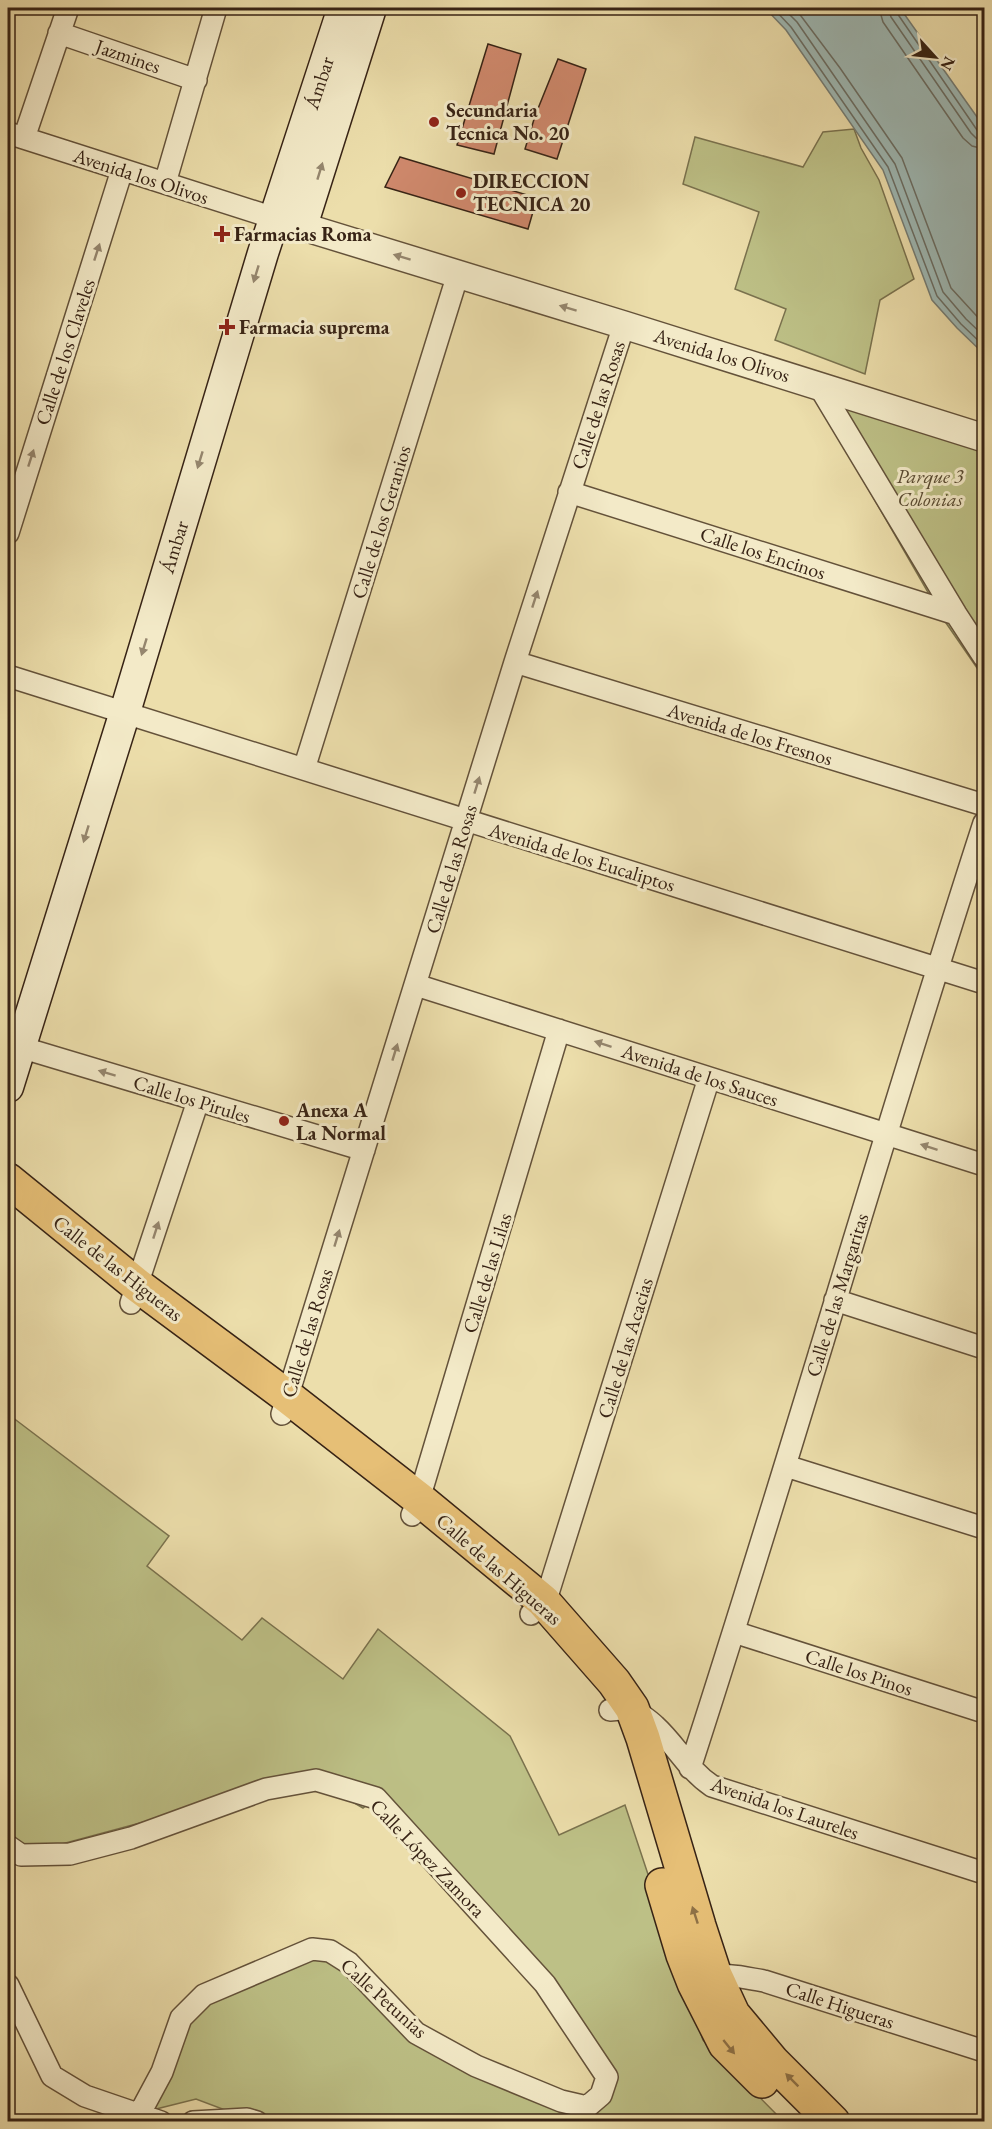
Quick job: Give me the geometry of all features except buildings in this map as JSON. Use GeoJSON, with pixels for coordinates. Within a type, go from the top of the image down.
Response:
{"type":"FeatureCollection","features":[{"type":"Feature","properties":{"kind":"main road","name":"Ámbar"},"geometry":{"type":"LineString","coordinates":[[8,1087],[274,218],[343,8]]}},
{"type":"Feature","properties":{"kind":"main road","name":"Ámbar"},"geometry":{"type":"LineString","coordinates":[[302,226],[371,8]]}},
{"type":"Feature","properties":{"kind":"main road","name":"Calle de las Higueras"},"geometry":{"type":"LineString","coordinates":[[8,1180],[134,1294]]}},
{"type":"Feature","properties":{"kind":"main road","name":"Calle de las Higueras"},"geometry":{"type":"LineString","coordinates":[[8,1202],[285,1406],[416,1507],[537,1607],[586,1674],[621,1709],[630,1759],[658,1870],[683,1955],[705,1979],[751,2038],[833,2121]]}},
{"type":"Feature","properties":{"kind":"main road","name":"Calle de las Higueras"},"geometry":{"type":"LineString","coordinates":[[705,1979],[725,2044],[801,2121]]}},
{"type":"Feature","properties":{"kind":"street"},"geometry":{"type":"LineString","coordinates":[[16,135],[68,8]]}},
{"type":"Feature","properties":{"kind":"street"},"geometry":{"type":"LineString","coordinates":[[165,183],[216,8]]}},
{"type":"Feature","properties":{"kind":"street","name":"Jazmines"},"geometry":{"type":"LineString","coordinates":[[59,33],[196,80]]}},
{"type":"Feature","properties":{"kind":"street","name":"Avenida los Olivos"},"geometry":{"type":"LineString","coordinates":[[16,135],[274,218],[984,438]]}},
{"type":"Feature","properties":{"kind":"street","name":"Calle de los Claveles"},"geometry":{"type":"LineString","coordinates":[[8,533],[122,170]]}},
{"type":"Feature","properties":{"kind":"street","name":"Calle de los Geranios"},"geometry":{"type":"LineString","coordinates":[[304,770],[458,274]]}},
{"type":"Feature","properties":{"kind":"street","name":"Calle de las Rosas"},"geometry":{"type":"LineString","coordinates":[[285,1406],[515,663],[624,325]]}},
{"type":"Feature","properties":{"kind":"street"},"geometry":{"type":"LineString","coordinates":[[819,386],[984,657]]}},
{"type":"Feature","properties":{"kind":"street","name":"Calle los Encinos"},"geometry":{"type":"LineString","coordinates":[[569,492],[956,614]]}},
{"type":"Feature","properties":{"kind":"street","name":"Avenida de los Fresnos"},"geometry":{"type":"LineString","coordinates":[[515,663],[984,805]]}},
{"type":"Feature","properties":{"kind":"street","name":"Avenida de los Eucaliptos"},"geometry":{"type":"LineString","coordinates":[[8,676],[984,983]]}},
{"type":"Feature","properties":{"kind":"street","name":"Calle de las Margaritas"},"geometry":{"type":"LineString","coordinates":[[690,1768],[786,1466],[886,1133],[984,823]]}},
{"type":"Feature","properties":{"kind":"street","name":"Avenida de los Sauces"},"geometry":{"type":"LineString","coordinates":[[416,985],[984,1165]]}},
{"type":"Feature","properties":{"kind":"street","name":"Calle de las Lilas"},"geometry":{"type":"LineString","coordinates":[[416,1507],[560,1030]]}},
{"type":"Feature","properties":{"kind":"street","name":"Calle los Pirules"},"geometry":{"type":"LineString","coordinates":[[20,1047],[364,1150]]}},
{"type":"Feature","properties":{"kind":"street","name":"Calle de las Acacias"},"geometry":{"type":"LineString","coordinates":[[537,1607],[553,1579],[709,1078]]}},
{"type":"Feature","properties":{"kind":"street"},"geometry":{"type":"LineString","coordinates":[[134,1294],[198,1101]]}},
{"type":"Feature","properties":{"kind":"street"},"geometry":{"type":"LineString","coordinates":[[836,1300],[984,1348]]}},
{"type":"Feature","properties":{"kind":"street"},"geometry":{"type":"LineString","coordinates":[[786,1466],[984,1528]]}},
{"type":"Feature","properties":{"kind":"street","name":"Calle los Pinos"},"geometry":{"type":"LineString","coordinates":[[734,1632],[984,1712]]}},
{"type":"Feature","properties":{"kind":"street","name":"Avenida los Laureles"},"geometry":{"type":"LineString","coordinates":[[621,1709],[655,1726],[690,1768],[711,1786],[984,1873]]}},
{"type":"Feature","properties":{"kind":"street","name":"Calle López Zamora"},"geometry":{"type":"LineString","coordinates":[[8,1846],[21,1855],[70,1854],[131,1838],[266,1789],[316,1780],[376,1798],[545,1984],[607,2077]]}},
{"type":"Feature","properties":{"kind":"street","name":"Calle Petunias"},"geometry":{"type":"LineString","coordinates":[[140,2113],[162,2072],[181,2018],[204,1995],[312,1949],[330,1951],[349,1963],[416,2033],[476,2066],[561,2101],[587,2107],[601,2095],[607,2077]]}},
{"type":"Feature","properties":{"kind":"street","name":"Calle Higueras"},"geometry":{"type":"LineString","coordinates":[[705,1979],[730,1976],[765,1981],[984,2051]]}},
{"type":"Feature","properties":{"kind":"street"},"geometry":{"type":"LineString","coordinates":[[8,1985],[52,2076],[85,2096],[161,2121]]}},
{"type":"Feature","properties":{"kind":"street"},"geometry":{"type":"LineString","coordinates":[[193,2121],[247,2119],[257,2121]]}},
{"type":"Feature","properties":{"kind":"green space"},"geometry":{"type":"Polygon","coordinates":[[[854,129],[861,148],[879,180],[914,279],[880,300],[865,374],[775,340],[786,309],[735,289],[759,212],[683,184],[695,137],[803,167],[823,132],[854,129]]]}},
{"type":"Feature","properties":{"kind":"green space","name":"Parque 3 Colonias"},"geometry":{"type":"Polygon","coordinates":[[[817,400],[984,446],[984,678],[944,620],[817,400]]]}},
{"type":"Feature","properties":{"kind":"green space"},"geometry":{"type":"Polygon","coordinates":[[[8,1414],[169,1536],[147,1566],[242,1640],[262,1618],[343,1679],[378,1629],[510,1736],[559,1835],[625,1805],[703,2040],[783,2121],[257,2122],[196,2099],[140,2113],[204,1995],[330,1951],[416,2033],[587,2107],[607,2077],[545,1984],[376,1798],[363,1808],[315,1780],[266,1789],[21,1855],[8,1847],[8,1414]]]}},
{"type":"Feature","properties":{"kind":"water"},"geometry":{"type":"Polygon","coordinates":[[[765,8],[900,8],[977,117],[984,130],[984,354],[932,300],[883,170],[786,30],[765,8]]]}},
{"type":"Feature","properties":{"kind":"place","name":"Secundaria Tecnica No. 20"},"geometry":{"type":"Point","coordinates":[434,122]}},
{"type":"Feature","properties":{"kind":"place","name":"DIRECCION TECNICA 20"},"geometry":{"type":"Point","coordinates":[461,193]}},
{"type":"Feature","properties":{"kind":"place","name":"Farmacias Roma"},"geometry":{"type":"Point","coordinates":[222,234]}},
{"type":"Feature","properties":{"kind":"place","name":"Farmacia suprema"},"geometry":{"type":"Point","coordinates":[227,327]}},
{"type":"Feature","properties":{"kind":"place","name":"Anexa A La Normal"},"geometry":{"type":"Point","coordinates":[284,1121]}}]}
